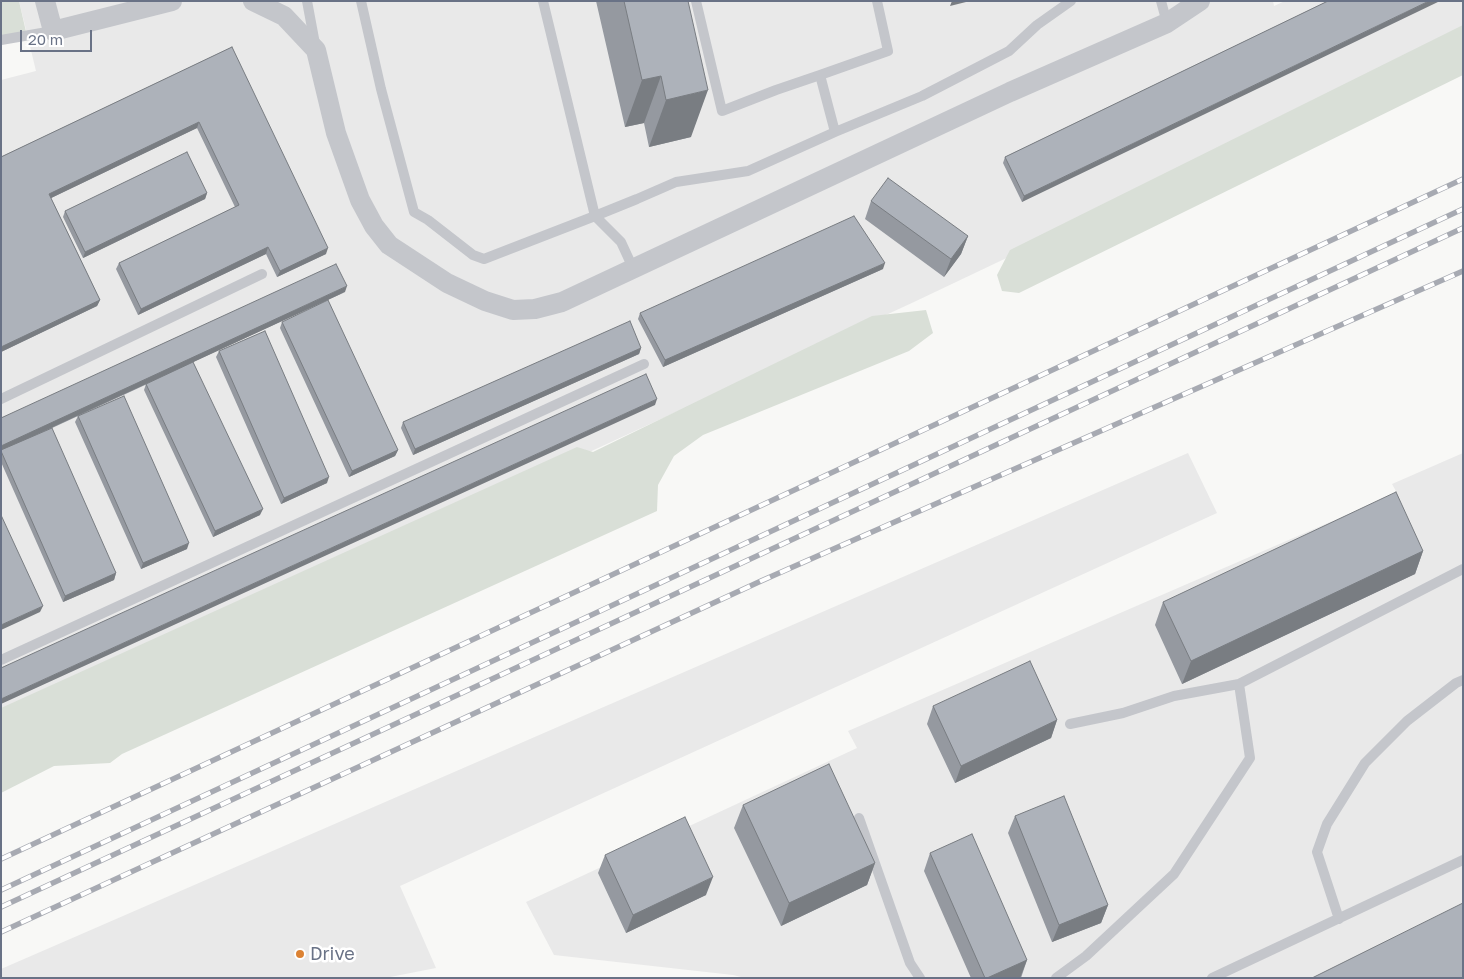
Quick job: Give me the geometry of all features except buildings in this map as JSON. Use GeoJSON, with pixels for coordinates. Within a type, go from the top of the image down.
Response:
{"type":"FeatureCollection","features":[{"type":"Feature","properties":{"kind":"street"},"geometry":{"type":"LineString","coordinates":[[45,1],[53,31],[172,1]]}},
{"type":"Feature","properties":{"kind":"street"},"geometry":{"type":"LineString","coordinates":[[253,1],[284,16],[316,50],[336,133],[360,200],[374,226],[389,245],[447,283],[485,301],[513,310],[535,308],[562,302],[1001,97],[1167,23],[1200,1]]}},
{"type":"Feature","properties":{"kind":"lane"},"geometry":{"type":"LineString","coordinates":[[307,1],[316,50]]}},
{"type":"Feature","properties":{"kind":"lane"},"geometry":{"type":"LineString","coordinates":[[361,1],[381,89],[414,212],[428,220],[473,255],[484,259],[676,182],[748,171],[922,96],[1009,51],[1036,25],[1071,1]]}},
{"type":"Feature","properties":{"kind":"lane"},"geometry":{"type":"LineString","coordinates":[[543,1],[595,216],[621,242],[634,268]]}},
{"type":"Feature","properties":{"kind":"lane"},"geometry":{"type":"LineString","coordinates":[[696,1],[722,111],[888,51],[877,1]]}},
{"type":"Feature","properties":{"kind":"lane"},"geometry":{"type":"LineString","coordinates":[[1161,1],[1167,23]]}},
{"type":"Feature","properties":{"kind":"lane"},"geometry":{"type":"LineString","coordinates":[[1,40],[53,31]]}},
{"type":"Feature","properties":{"kind":"lane"},"geometry":{"type":"LineString","coordinates":[[820,75],[835,132]]}},
{"type":"Feature","properties":{"kind":"lane"},"geometry":{"type":"LineString","coordinates":[[1,398],[262,274]]}},
{"type":"Feature","properties":{"kind":"lane"},"geometry":{"type":"LineString","coordinates":[[1,660],[644,364]]}},
{"type":"Feature","properties":{"kind":"lane"},"geometry":{"type":"LineString","coordinates":[[1070,724],[1123,714],[1174,696],[1239,684],[1463,569]]}},
{"type":"Feature","properties":{"kind":"lane"},"geometry":{"type":"LineString","coordinates":[[1339,919],[1317,852],[1327,824],[1366,763],[1407,721],[1456,682],[1463,680]]}},
{"type":"Feature","properties":{"kind":"lane"},"geometry":{"type":"LineString","coordinates":[[1056,978],[1086,956],[1174,874],[1250,758],[1239,684]]}},
{"type":"Feature","properties":{"kind":"lane"},"geometry":{"type":"LineString","coordinates":[[859,818],[910,963],[920,978]]}},
{"type":"Feature","properties":{"kind":"lane"},"geometry":{"type":"LineString","coordinates":[[1212,978],[1463,860]]}},
{"type":"Feature","properties":{"kind":"shaded area"},"geometry":{"type":"Polygon","coordinates":[[[1,1],[19,1],[27,36],[1,38],[1,1]]]}},
{"type":"Feature","properties":{"kind":"shaded area"},"geometry":{"type":"Polygon","coordinates":[[[19,1],[1273,1],[1274,6],[1285,1],[1463,1],[1463,41],[914,302],[1,724],[1,80],[36,71],[19,1]]]}},
{"type":"Feature","properties":{"kind":"shaded area"},"geometry":{"type":"Polygon","coordinates":[[[1463,25],[1463,75],[1019,293],[1002,291],[997,275],[1010,250],[1463,25]]]}},
{"type":"Feature","properties":{"kind":"shaded area"},"geometry":{"type":"Polygon","coordinates":[[[926,310],[933,333],[909,351],[703,435],[674,456],[658,485],[657,511],[122,754],[110,763],[54,766],[1,793],[1,708],[577,447],[593,452],[872,316],[926,310]]]}},
{"type":"Feature","properties":{"kind":"shaded area"},"geometry":{"type":"Polygon","coordinates":[[[1188,453],[1217,513],[400,886],[436,968],[385,978],[1,978],[1,969],[1188,453]]]}},
{"type":"Feature","properties":{"kind":"shaded area"},"geometry":{"type":"Polygon","coordinates":[[[1463,453],[1463,978],[745,978],[733,975],[554,955],[526,902],[857,748],[848,731],[1397,493],[1392,484],[1463,453]]]}},
{"type":"Feature","properties":{"kind":"railway"},"geometry":{"type":"LineString","coordinates":[[1,859],[1463,179]]}},
{"type":"Feature","properties":{"kind":"railway"},"geometry":{"type":"LineString","coordinates":[[1,890],[1463,209]]}},
{"type":"Feature","properties":{"kind":"railway"},"geometry":{"type":"LineString","coordinates":[[1,907],[1463,228]]}},
{"type":"Feature","properties":{"kind":"railway"},"geometry":{"type":"LineString","coordinates":[[1,932],[761,581],[1463,271]]}},
{"type":"Feature","properties":{"kind":"place","name":"Drive"},"geometry":{"type":"Point","coordinates":[300,954]}}]}
